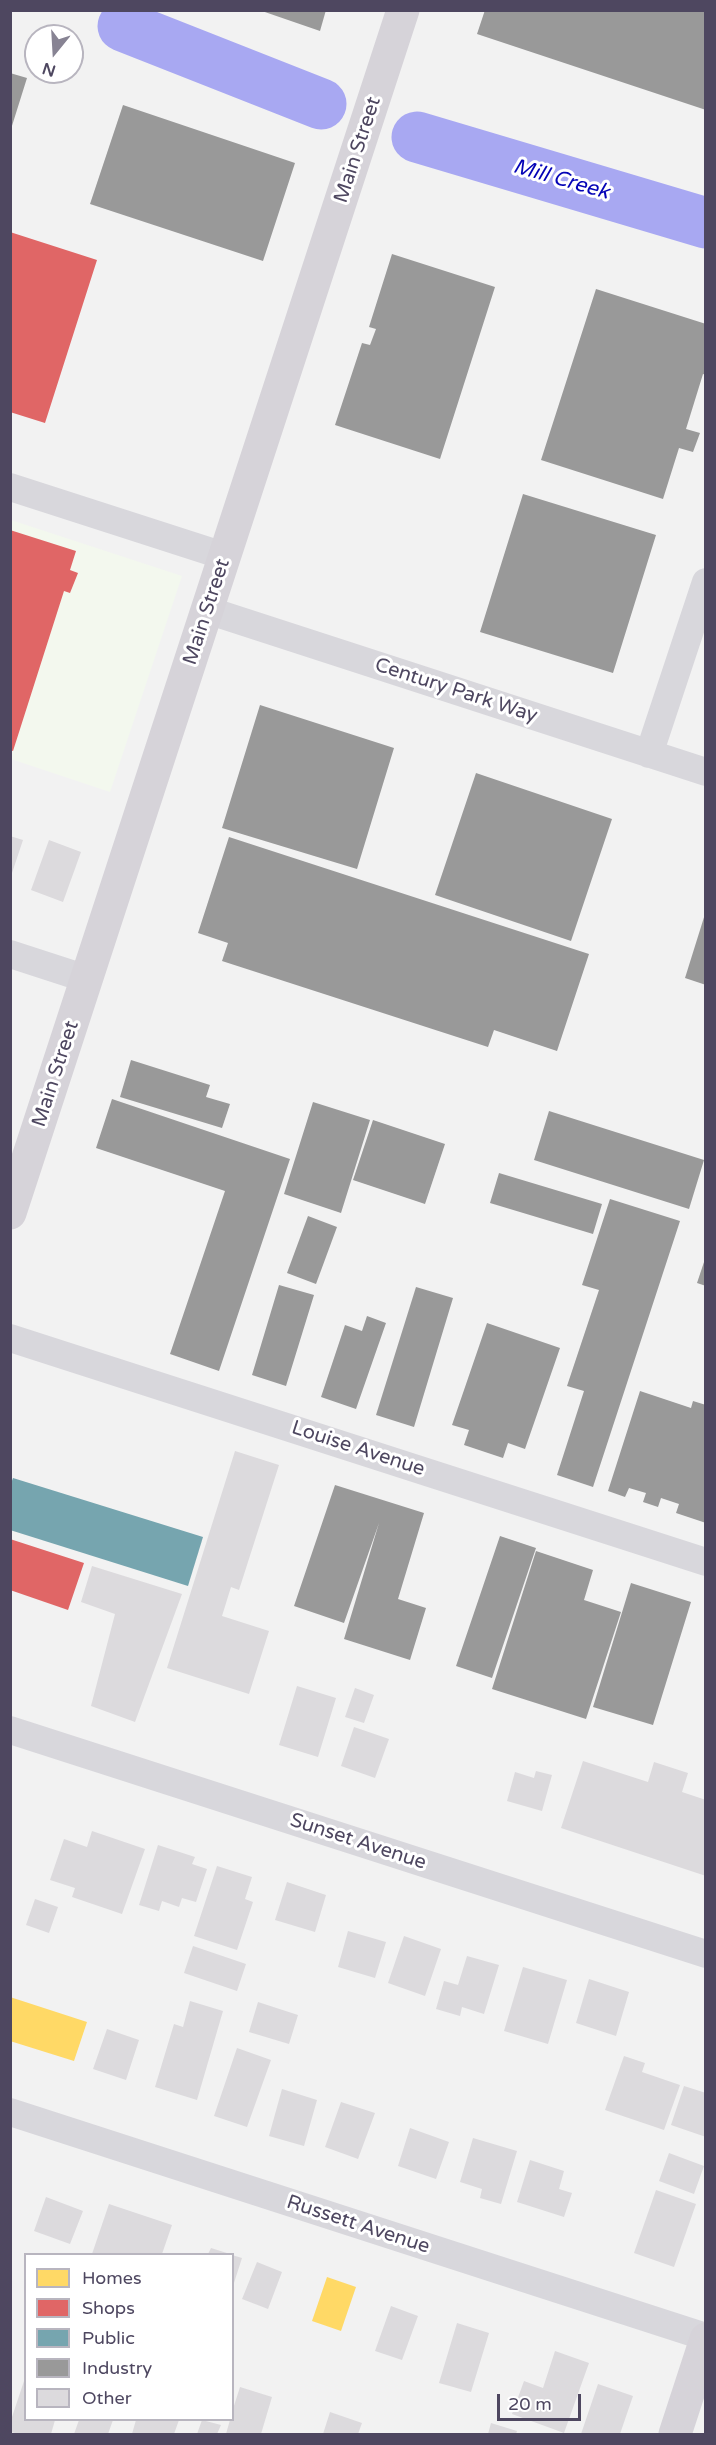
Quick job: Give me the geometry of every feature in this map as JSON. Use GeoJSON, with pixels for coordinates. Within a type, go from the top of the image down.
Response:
{"type":"FeatureCollection","features":[{"type":"Feature","properties":{"kind":"street","name":"Main Street"},"geometry":{"type":"LineString","coordinates":[[10,1213],[403,10]]}},
{"type":"Feature","properties":{"kind":"street"},"geometry":{"type":"LineString","coordinates":[[10,487],[224,556]]}},
{"type":"Feature","properties":{"kind":"street"},"geometry":{"type":"LineString","coordinates":[[649,754],[705,582]]}},
{"type":"Feature","properties":{"kind":"street","name":"Century Park Way"},"geometry":{"type":"LineString","coordinates":[[207,610],[705,772]]}},
{"type":"Feature","properties":{"kind":"street"},"geometry":{"type":"LineString","coordinates":[[10,954],[87,979]]}},
{"type":"Feature","properties":{"kind":"street","name":"Louise Avenue"},"geometry":{"type":"LineString","coordinates":[[10,1338],[705,1562]]}},
{"type":"Feature","properties":{"kind":"street","name":"Sunset Avenue"},"geometry":{"type":"LineString","coordinates":[[10,1730],[705,1954]]}},
{"type":"Feature","properties":{"kind":"street","name":"Russett Avenue"},"geometry":{"type":"LineString","coordinates":[[10,2112],[705,2338]]}},
{"type":"Feature","properties":{"kind":"street"},"geometry":{"type":"LineString","coordinates":[[675,2434],[705,2338]]}},
{"type":"Feature","properties":{"kind":"shaded area"},"geometry":{"type":"Polygon","coordinates":[[[11,520],[182,576],[110,792],[11,759],[11,520]]]}},
{"type":"Feature","properties":{"kind":"building: Homes"},"geometry":{"type":"Polygon","coordinates":[[[10,1997],[87,2022],[74,2061],[10,2041],[10,1997]]]}},
{"type":"Feature","properties":{"kind":"building: Homes"},"geometry":{"type":"Polygon","coordinates":[[[327,2277],[356,2287],[341,2331],[312,2321],[327,2277]]]}},
{"type":"Feature","properties":{"kind":"building: Shops"},"geometry":{"type":"Polygon","coordinates":[[[10,232],[97,260],[45,423],[10,412],[10,232]]]}},
{"type":"Feature","properties":{"kind":"building: Shops"},"geometry":{"type":"Polygon","coordinates":[[[10,530],[76,551],[70,570],[78,573],[70,593],[64,591],[13,751],[10,750],[10,530]]]}},
{"type":"Feature","properties":{"kind":"building: Shops"},"geometry":{"type":"Polygon","coordinates":[[[10,1539],[84,1563],[68,1610],[10,1590],[10,1539]]]}},
{"type":"Feature","properties":{"kind":"building: Public"},"geometry":{"type":"Polygon","coordinates":[[[13,1478],[203,1537],[188,1586],[10,1530],[10,1486],[13,1478]]]}},
{"type":"Feature","properties":{"kind":"building: Industry"},"geometry":{"type":"Polygon","coordinates":[[[259,10],[326,10],[320,31],[259,10]]]}},
{"type":"Feature","properties":{"kind":"building: Industry"},"geometry":{"type":"Polygon","coordinates":[[[485,10],[706,10],[706,110],[477,34],[485,10]]]}},
{"type":"Feature","properties":{"kind":"building: Industry"},"geometry":{"type":"Polygon","coordinates":[[[10,73],[24,77],[25,84],[10,129],[10,73]]]}},
{"type":"Feature","properties":{"kind":"building: Industry"},"geometry":{"type":"Polygon","coordinates":[[[123,105],[295,163],[263,261],[90,204],[123,105]]]}},
{"type":"Feature","properties":{"kind":"building: Industry"},"geometry":{"type":"Polygon","coordinates":[[[392,254],[495,287],[440,459],[335,425],[362,343],[370,345],[376,329],[369,327],[392,254]]]}},
{"type":"Feature","properties":{"kind":"building: Industry"},"geometry":{"type":"Polygon","coordinates":[[[596,289],[706,324],[706,375],[703,374],[686,429],[700,433],[693,452],[679,448],[663,499],[541,460],[596,289]]]}},
{"type":"Feature","properties":{"kind":"building: Industry"},"geometry":{"type":"Polygon","coordinates":[[[523,494],[656,535],[613,673],[480,632],[523,494]]]}},
{"type":"Feature","properties":{"kind":"building: Industry"},"geometry":{"type":"Polygon","coordinates":[[[260,705],[394,748],[357,869],[222,828],[260,705]]]}},
{"type":"Feature","properties":{"kind":"building: Industry"},"geometry":{"type":"Polygon","coordinates":[[[476,773],[612,819],[571,941],[435,895],[476,773]]]}},
{"type":"Feature","properties":{"kind":"building: Industry"},"geometry":{"type":"Polygon","coordinates":[[[229,837],[589,954],[557,1051],[494,1030],[488,1047],[222,961],[228,943],[198,933],[229,837]]]}},
{"type":"Feature","properties":{"kind":"building: Industry"},"geometry":{"type":"Polygon","coordinates":[[[706,914],[706,985],[685,978],[706,914]]]}},
{"type":"Feature","properties":{"kind":"building: Industry"},"geometry":{"type":"Polygon","coordinates":[[[131,1060],[210,1085],[206,1097],[230,1104],[222,1128],[120,1097],[131,1060]]]}},
{"type":"Feature","properties":{"kind":"building: Industry"},"geometry":{"type":"Polygon","coordinates":[[[112,1099],[290,1159],[219,1371],[170,1354],[225,1191],[96,1148],[112,1099]]]}},
{"type":"Feature","properties":{"kind":"building: Industry"},"geometry":{"type":"Polygon","coordinates":[[[313,1102],[370,1120],[341,1213],[284,1194],[313,1102]]]}},
{"type":"Feature","properties":{"kind":"building: Industry"},"geometry":{"type":"Polygon","coordinates":[[[549,1111],[704,1160],[689,1209],[534,1160],[549,1111]]]}},
{"type":"Feature","properties":{"kind":"building: Industry"},"geometry":{"type":"Polygon","coordinates":[[[373,1120],[445,1144],[425,1204],[353,1180],[373,1120]]]}},
{"type":"Feature","properties":{"kind":"building: Industry"},"geometry":{"type":"Polygon","coordinates":[[[499,1173],[602,1204],[593,1234],[490,1203],[499,1173]]]}},
{"type":"Feature","properties":{"kind":"building: Industry"},"geometry":{"type":"Polygon","coordinates":[[[610,1199],[680,1221],[593,1487],[557,1475],[584,1391],[567,1386],[599,1290],[582,1285],[610,1199]]]}},
{"type":"Feature","properties":{"kind":"building: Industry"},"geometry":{"type":"Polygon","coordinates":[[[308,1216],[337,1227],[316,1284],[287,1273],[308,1216]]]}},
{"type":"Feature","properties":{"kind":"building: Industry"},"geometry":{"type":"Polygon","coordinates":[[[706,1259],[706,1286],[697,1283],[706,1259]]]}},
{"type":"Feature","properties":{"kind":"building: Industry"},"geometry":{"type":"Polygon","coordinates":[[[279,1285],[314,1295],[286,1386],[252,1375],[279,1285]]]}},
{"type":"Feature","properties":{"kind":"building: Industry"},"geometry":{"type":"Polygon","coordinates":[[[416,1287],[453,1298],[414,1427],[376,1415],[416,1287]]]}},
{"type":"Feature","properties":{"kind":"building: Industry"},"geometry":{"type":"Polygon","coordinates":[[[367,1316],[386,1323],[356,1409],[321,1397],[345,1325],[362,1331],[367,1316]]]}},
{"type":"Feature","properties":{"kind":"building: Industry"},"geometry":{"type":"Polygon","coordinates":[[[487,1323],[560,1348],[525,1449],[508,1443],[503,1458],[464,1445],[469,1430],[452,1425],[487,1323]]]}},
{"type":"Feature","properties":{"kind":"building: Industry"},"geometry":{"type":"Polygon","coordinates":[[[640,1391],[691,1408],[693,1401],[706,1405],[706,1523],[676,1513],[679,1504],[661,1498],[658,1507],[643,1502],[646,1493],[629,1488],[625,1497],[608,1491],[640,1391]]]}},
{"type":"Feature","properties":{"kind":"building: Industry"},"geometry":{"type":"Polygon","coordinates":[[[335,1485],[424,1513],[398,1599],[426,1608],[410,1660],[344,1639],[379,1523],[344,1623],[294,1606],[335,1485]]]}},
{"type":"Feature","properties":{"kind":"building: Industry"},"geometry":{"type":"Polygon","coordinates":[[[500,1536],[536,1548],[492,1678],[456,1666],[500,1536]]]}},
{"type":"Feature","properties":{"kind":"building: Industry"},"geometry":{"type":"Polygon","coordinates":[[[536,1551],[593,1570],[584,1600],[621,1612],[586,1719],[492,1689],[536,1551]]]}},
{"type":"Feature","properties":{"kind":"building: Industry"},"geometry":{"type":"Polygon","coordinates":[[[631,1583],[691,1602],[653,1725],[593,1707],[631,1583]]]}},
{"type":"Feature","properties":{"kind":"building: Other"},"geometry":{"type":"Polygon","coordinates":[[[10,836],[23,840],[11,876],[10,876],[10,836]]]}},
{"type":"Feature","properties":{"kind":"building: Other"},"geometry":{"type":"Polygon","coordinates":[[[49,840],[81,852],[63,902],[31,890],[49,840]]]}},
{"type":"Feature","properties":{"kind":"building: Other"},"geometry":{"type":"Polygon","coordinates":[[[235,1451],[279,1465],[239,1590],[231,1587],[222,1616],[269,1631],[249,1694],[167,1668],[235,1451]]]}},
{"type":"Feature","properties":{"kind":"building: Other"},"geometry":{"type":"Polygon","coordinates":[[[92,1566],[182,1594],[135,1722],[91,1706],[115,1614],[81,1602],[92,1566]]]}},
{"type":"Feature","properties":{"kind":"building: Other"},"geometry":{"type":"Polygon","coordinates":[[[297,1686],[336,1698],[318,1757],[279,1745],[297,1686]]]}},
{"type":"Feature","properties":{"kind":"building: Other"},"geometry":{"type":"Polygon","coordinates":[[[355,1688],[374,1695],[364,1723],[345,1717],[355,1688]]]}},
{"type":"Feature","properties":{"kind":"building: Other"},"geometry":{"type":"Polygon","coordinates":[[[354,1727],[389,1739],[375,1778],[341,1766],[354,1727]]]}},
{"type":"Feature","properties":{"kind":"building: Other"},"geometry":{"type":"Polygon","coordinates":[[[583,1761],[648,1782],[654,1762],[688,1773],[682,1792],[706,1800],[706,1876],[561,1828],[583,1761]]]}},
{"type":"Feature","properties":{"kind":"building: Other"},"geometry":{"type":"Polygon","coordinates":[[[536,1771],[552,1775],[542,1811],[507,1801],[515,1772],[534,1778],[536,1771]]]}},
{"type":"Feature","properties":{"kind":"building: Other"},"geometry":{"type":"Polygon","coordinates":[[[92,1831],[145,1849],[122,1914],[72,1897],[75,1888],[50,1880],[64,1839],[87,1847],[92,1831]]]}},
{"type":"Feature","properties":{"kind":"building: Other"},"geometry":{"type":"Polygon","coordinates":[[[158,1845],[195,1857],[192,1864],[207,1869],[196,1902],[182,1898],[179,1907],[162,1901],[159,1911],[139,1905],[158,1845]]]}},
{"type":"Feature","properties":{"kind":"building: Other"},"geometry":{"type":"Polygon","coordinates":[[[217,1866],[252,1877],[245,1899],[253,1902],[237,1950],[194,1936],[217,1866]]]}},
{"type":"Feature","properties":{"kind":"building: Other"},"geometry":{"type":"Polygon","coordinates":[[[287,1882],[326,1895],[315,1932],[275,1920],[287,1882]]]}},
{"type":"Feature","properties":{"kind":"building: Other"},"geometry":{"type":"Polygon","coordinates":[[[35,1899],[58,1907],[49,1933],[26,1925],[35,1899]]]}},
{"type":"Feature","properties":{"kind":"building: Other"},"geometry":{"type":"Polygon","coordinates":[[[348,1931],[386,1942],[375,1978],[338,1967],[348,1931]]]}},
{"type":"Feature","properties":{"kind":"building: Other"},"geometry":{"type":"Polygon","coordinates":[[[404,1936],[441,1949],[425,1996],[388,1983],[404,1936]]]}},
{"type":"Feature","properties":{"kind":"building: Other"},"geometry":{"type":"Polygon","coordinates":[[[193,1946],[246,1964],[237,1991],[184,1973],[193,1946]]]}},
{"type":"Feature","properties":{"kind":"building: Other"},"geometry":{"type":"Polygon","coordinates":[[[467,1956],[499,1965],[484,2014],[462,2007],[460,2016],[436,2009],[444,1981],[458,1985],[467,1956]]]}},
{"type":"Feature","properties":{"kind":"building: Other"},"geometry":{"type":"Polygon","coordinates":[[[523,1967],[567,1980],[548,2044],[504,2031],[523,1967]]]}},
{"type":"Feature","properties":{"kind":"building: Other"},"geometry":{"type":"Polygon","coordinates":[[[589,1979],[629,1992],[616,2036],[576,2023],[589,1979]]]}},
{"type":"Feature","properties":{"kind":"building: Other"},"geometry":{"type":"Polygon","coordinates":[[[190,2001],[223,2011],[197,2100],[155,2087],[174,2024],[183,2027],[190,2001]]]}},
{"type":"Feature","properties":{"kind":"building: Other"},"geometry":{"type":"Polygon","coordinates":[[[258,2002],[298,2015],[289,2044],[249,2032],[258,2002]]]}},
{"type":"Feature","properties":{"kind":"building: Other"},"geometry":{"type":"Polygon","coordinates":[[[107,2029],[139,2040],[126,2080],[93,2069],[107,2029]]]}},
{"type":"Feature","properties":{"kind":"building: Other"},"geometry":{"type":"Polygon","coordinates":[[[237,2048],[271,2060],[247,2127],[214,2116],[237,2048]]]}},
{"type":"Feature","properties":{"kind":"building: Other"},"geometry":{"type":"Polygon","coordinates":[[[624,2056],[645,2063],[642,2072],[680,2085],[664,2130],[605,2110],[624,2056]]]}},
{"type":"Feature","properties":{"kind":"building: Other"},"geometry":{"type":"Polygon","coordinates":[[[684,2086],[706,2093],[706,2137],[671,2125],[684,2086]]]}},
{"type":"Feature","properties":{"kind":"building: Other"},"geometry":{"type":"Polygon","coordinates":[[[282,2089],[317,2100],[304,2146],[269,2136],[282,2089]]]}},
{"type":"Feature","properties":{"kind":"building: Other"},"geometry":{"type":"Polygon","coordinates":[[[341,2102],[375,2113],[358,2159],[325,2147],[341,2102]]]}},
{"type":"Feature","properties":{"kind":"building: Other"},"geometry":{"type":"Polygon","coordinates":[[[410,2128],[449,2142],[436,2179],[398,2166],[410,2128]]]}},
{"type":"Feature","properties":{"kind":"building: Other"},"geometry":{"type":"Polygon","coordinates":[[[473,2138],[517,2151],[501,2204],[480,2198],[482,2189],[460,2182],[473,2138]]]}},
{"type":"Feature","properties":{"kind":"building: Other"},"geometry":{"type":"Polygon","coordinates":[[[669,2153],[704,2166],[694,2194],[659,2181],[669,2153]]]}},
{"type":"Feature","properties":{"kind":"building: Other"},"geometry":{"type":"Polygon","coordinates":[[[530,2160],[564,2171],[559,2189],[572,2193],[564,2217],[517,2202],[530,2160]]]}},
{"type":"Feature","properties":{"kind":"building: Other"},"geometry":{"type":"Polygon","coordinates":[[[656,2190],[696,2204],[674,2267],[634,2253],[656,2190]]]}},
{"type":"Feature","properties":{"kind":"building: Other"},"geometry":{"type":"Polygon","coordinates":[[[46,2197],[83,2211],[70,2244],[34,2231],[46,2197]]]}},
{"type":"Feature","properties":{"kind":"building: Other"},"geometry":{"type":"Polygon","coordinates":[[[109,2204],[172,2225],[162,2253],[92,2253],[109,2204]]]}},
{"type":"Feature","properties":{"kind":"building: Other"},"geometry":{"type":"Polygon","coordinates":[[[211,2248],[227,2253],[208,2253],[211,2248]]]}},
{"type":"Feature","properties":{"kind":"building: Other"},"geometry":{"type":"Polygon","coordinates":[[[234,2256],[242,2258],[234,2283],[234,2256]]]}},
{"type":"Feature","properties":{"kind":"building: Other"},"geometry":{"type":"Polygon","coordinates":[[[257,2262],[282,2272],[268,2309],[242,2299],[257,2262]]]}},
{"type":"Feature","properties":{"kind":"building: Other"},"geometry":{"type":"Polygon","coordinates":[[[391,2306],[418,2316],[402,2360],[375,2351],[391,2306]]]}},
{"type":"Feature","properties":{"kind":"building: Other"},"geometry":{"type":"Polygon","coordinates":[[[457,2323],[489,2333],[471,2392],[439,2383],[457,2323]]]}},
{"type":"Feature","properties":{"kind":"building: Other"},"geometry":{"type":"Polygon","coordinates":[[[555,2351],[589,2363],[564,2433],[512,2414],[524,2381],[543,2388],[555,2351]]]}},
{"type":"Feature","properties":{"kind":"building: Other"},"geometry":{"type":"Polygon","coordinates":[[[24,2381],[24,2421],[55,2421],[51,2434],[10,2432],[10,2423],[24,2381]]]}},
{"type":"Feature","properties":{"kind":"building: Other"},"geometry":{"type":"Polygon","coordinates":[[[598,2384],[633,2396],[620,2434],[581,2434],[598,2384]]]}},
{"type":"Feature","properties":{"kind":"building: Other"},"geometry":{"type":"Polygon","coordinates":[[[240,2387],[272,2397],[261,2434],[226,2434],[230,2421],[234,2421],[234,2406],[240,2387]]]}},
{"type":"Feature","properties":{"kind":"building: Other"},"geometry":{"type":"Polygon","coordinates":[[[330,2412],[362,2423],[358,2434],[323,2434],[330,2412]]]}},
{"type":"Feature","properties":{"kind":"building: Other"},"geometry":{"type":"Polygon","coordinates":[[[79,2421],[113,2421],[108,2434],[74,2434],[79,2421]]]}},
{"type":"Feature","properties":{"kind":"building: Other"},"geometry":{"type":"Polygon","coordinates":[[[136,2421],[179,2421],[174,2434],[132,2434],[136,2421]]]}},
{"type":"Feature","properties":{"kind":"building: Other"},"geometry":{"type":"Polygon","coordinates":[[[202,2421],[221,2425],[217,2434],[197,2434],[202,2421]]]}},
{"type":"Feature","properties":{"kind":"building: Other"},"geometry":{"type":"Polygon","coordinates":[[[491,2423],[517,2431],[516,2434],[488,2434],[491,2423]]]}},
{"type":"Feature","properties":{"kind":"waterway","name":"Mill Creek"},"geometry":{"type":"LineString","coordinates":[[123,26],[321,104]]}},
{"type":"Feature","properties":{"kind":"waterway","name":"Mill Creek"},"geometry":{"type":"LineString","coordinates":[[417,137],[706,223]]}}]}
